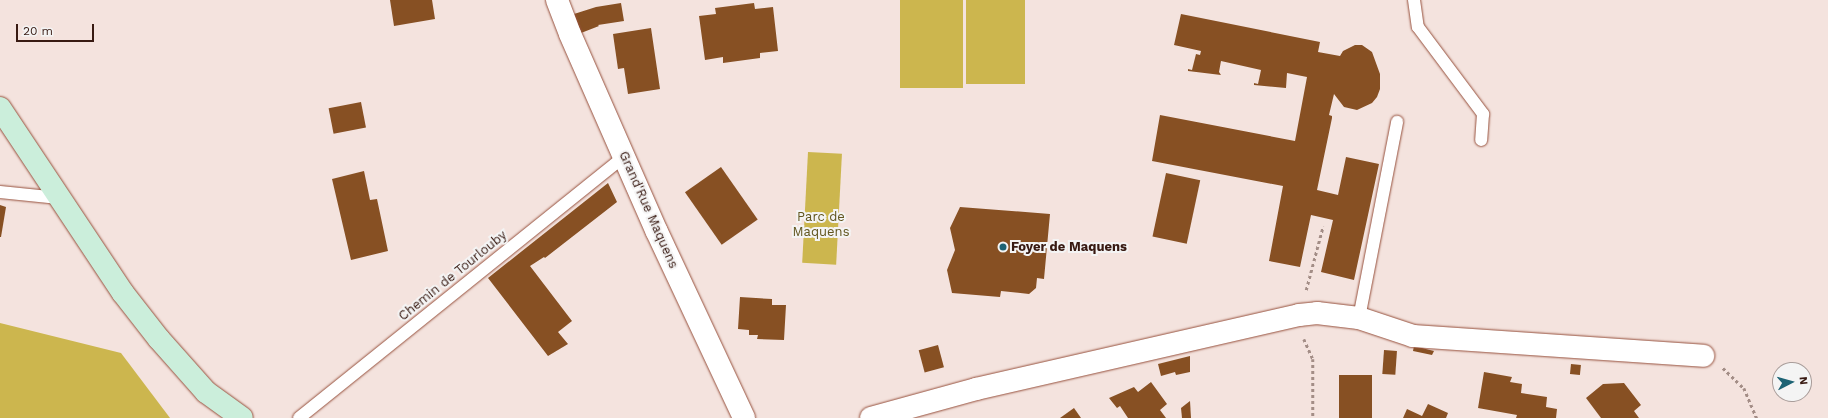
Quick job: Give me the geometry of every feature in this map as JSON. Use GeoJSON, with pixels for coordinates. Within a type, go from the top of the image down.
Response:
{"type":"FeatureCollection","features":[{"type":"Feature","properties":{"kind":"main road"},"geometry":{"type":"LineString","coordinates":[[0,108],[123,293],[159,339],[206,392],[242,418]]}},
{"type":"Feature","properties":{"kind":"street","name":"Grand'Rue Maquens"},"geometry":{"type":"LineString","coordinates":[[557,0],[570,34],[624,157],[744,418]]}},
{"type":"Feature","properties":{"kind":"street"},"geometry":{"type":"LineString","coordinates":[[871,418],[976,389],[1299,315],[1316,313],[1359,318],[1413,336],[1703,356]]}},
{"type":"Feature","properties":{"kind":"lane"},"geometry":{"type":"LineString","coordinates":[[1414,0],[1418,27],[1483,114],[1481,140]]}},
{"type":"Feature","properties":{"kind":"lane"},"geometry":{"type":"LineString","coordinates":[[1359,318],[1397,122]]}},
{"type":"Feature","properties":{"kind":"lane","name":"Chemin de Tourlouby"},"geometry":{"type":"LineString","coordinates":[[299,418],[624,157]]}},
{"type":"Feature","properties":{"kind":"lane"},"geometry":{"type":"LineString","coordinates":[[0,192],[59,198]]}},
{"type":"Feature","properties":{"kind":"path"},"geometry":{"type":"LineString","coordinates":[[1703,356],[1724,368],[1744,388],[1757,418]]}},
{"type":"Feature","properties":{"kind":"green space"},"geometry":{"type":"Polygon","coordinates":[[[900,0],[963,0],[963,88],[900,88],[900,0]]]}},
{"type":"Feature","properties":{"kind":"green space"},"geometry":{"type":"Polygon","coordinates":[[[966,0],[1025,0],[1025,84],[966,84],[966,0]]]}},
{"type":"Feature","properties":{"kind":"green space","name":"Parc de Maquens"},"geometry":{"type":"Polygon","coordinates":[[[808,152],[842,154],[836,265],[802,263],[808,152]]]}},
{"type":"Feature","properties":{"kind":"green space"},"geometry":{"type":"Polygon","coordinates":[[[0,323],[121,353],[170,418],[0,418],[0,323]]]}},
{"type":"Feature","properties":{"kind":"building"},"geometry":{"type":"Polygon","coordinates":[[[390,0],[432,0],[435,19],[394,26],[390,0]]]}},
{"type":"Feature","properties":{"kind":"building"},"geometry":{"type":"Polygon","coordinates":[[[621,3],[624,21],[598,25],[599,26],[581,33],[574,14],[596,7],[621,3]]]}},
{"type":"Feature","properties":{"kind":"building"},"geometry":{"type":"Polygon","coordinates":[[[754,3],[755,9],[773,7],[778,51],[760,53],[760,58],[723,63],[723,57],[705,60],[699,16],[716,14],[715,8],[754,3]]]}},
{"type":"Feature","properties":{"kind":"building"},"geometry":{"type":"Polygon","coordinates":[[[1181,14],[1320,42],[1318,52],[1340,56],[1343,51],[1355,45],[1362,45],[1372,52],[1380,74],[1380,89],[1377,97],[1372,103],[1357,110],[1344,107],[1334,94],[1329,115],[1332,116],[1332,118],[1317,190],[1338,195],[1346,157],[1379,164],[1354,280],[1321,272],[1333,220],[1311,215],[1300,267],[1269,261],[1283,186],[1152,161],[1160,115],[1295,141],[1307,77],[1287,73],[1286,88],[1254,85],[1254,83],[1258,84],[1261,70],[1221,61],[1219,72],[1221,75],[1188,71],[1188,69],[1192,70],[1196,54],[1200,55],[1201,51],[1174,45],[1181,14]]]}},
{"type":"Feature","properties":{"kind":"building"},"geometry":{"type":"Polygon","coordinates":[[[651,28],[660,89],[628,94],[624,68],[618,69],[613,34],[651,28]]]}},
{"type":"Feature","properties":{"kind":"building"},"geometry":{"type":"Polygon","coordinates":[[[361,102],[366,128],[334,134],[329,108],[361,102]]]}},
{"type":"Feature","properties":{"kind":"building"},"geometry":{"type":"Polygon","coordinates":[[[721,167],[758,219],[722,245],[685,192],[721,167]]]}},
{"type":"Feature","properties":{"kind":"building"},"geometry":{"type":"Polygon","coordinates":[[[364,171],[370,200],[377,199],[388,251],[351,260],[332,179],[364,171]]]}},
{"type":"Feature","properties":{"kind":"building"},"geometry":{"type":"Polygon","coordinates":[[[1166,173],[1200,180],[1187,244],[1152,237],[1166,173]]]}},
{"type":"Feature","properties":{"kind":"building"},"geometry":{"type":"Polygon","coordinates":[[[608,183],[617,202],[545,258],[544,257],[530,266],[572,321],[558,332],[568,344],[548,356],[488,278],[608,183]]]}},
{"type":"Feature","properties":{"kind":"building"},"geometry":{"type":"Polygon","coordinates":[[[0,205],[6,207],[1,237],[0,237],[0,205]]]}},
{"type":"Feature","properties":{"kind":"building","name":"Foyer de Maquens"},"geometry":{"type":"Polygon","coordinates":[[[960,207],[1050,214],[1044,279],[1037,278],[1036,288],[1029,294],[1001,291],[1000,297],[952,293],[947,270],[955,250],[950,228],[960,207]]]}},
{"type":"Feature","properties":{"kind":"building"},"geometry":{"type":"Polygon","coordinates":[[[740,297],[772,299],[772,305],[786,305],[784,340],[757,339],[758,335],[749,335],[749,330],[738,329],[740,297]]]}},
{"type":"Feature","properties":{"kind":"building"},"geometry":{"type":"Polygon","coordinates":[[[938,345],[944,367],[925,372],[919,350],[938,345]]]}},
{"type":"Feature","properties":{"kind":"building"},"geometry":{"type":"Polygon","coordinates":[[[1414,346],[1434,351],[1432,355],[1413,351],[1414,346]]]}},
{"type":"Feature","properties":{"kind":"building"},"geometry":{"type":"Polygon","coordinates":[[[1384,350],[1397,351],[1395,375],[1382,374],[1384,350]]]}},
{"type":"Feature","properties":{"kind":"building"},"geometry":{"type":"Polygon","coordinates":[[[1190,356],[1190,372],[1176,375],[1175,372],[1161,376],[1158,364],[1190,356]]]}},
{"type":"Feature","properties":{"kind":"building"},"geometry":{"type":"Polygon","coordinates":[[[1571,364],[1581,365],[1580,375],[1570,374],[1571,364]]]}},
{"type":"Feature","properties":{"kind":"building"},"geometry":{"type":"Polygon","coordinates":[[[1484,372],[1512,377],[1510,382],[1522,384],[1521,393],[1547,397],[1546,407],[1557,409],[1556,418],[1516,418],[1517,415],[1478,408],[1484,372]]]}},
{"type":"Feature","properties":{"kind":"building"},"geometry":{"type":"Polygon","coordinates":[[[1339,375],[1372,375],[1372,418],[1339,418],[1339,375]]]}},
{"type":"Feature","properties":{"kind":"building"},"geometry":{"type":"Polygon","coordinates":[[[1151,382],[1167,404],[1160,410],[1166,418],[1128,418],[1120,406],[1117,408],[1109,398],[1134,387],[1138,392],[1151,382]]]}},
{"type":"Feature","properties":{"kind":"building"},"geometry":{"type":"Polygon","coordinates":[[[1624,383],[1641,405],[1634,411],[1639,418],[1601,418],[1586,398],[1603,384],[1624,383]]]}},
{"type":"Feature","properties":{"kind":"building"},"geometry":{"type":"Polygon","coordinates":[[[1190,401],[1191,418],[1182,418],[1181,408],[1190,401]]]}},
{"type":"Feature","properties":{"kind":"building"},"geometry":{"type":"Polygon","coordinates":[[[1428,404],[1448,413],[1446,418],[1403,418],[1407,409],[1422,416],[1428,404]]]}},
{"type":"Feature","properties":{"kind":"building"},"geometry":{"type":"Polygon","coordinates":[[[1074,408],[1081,418],[1060,418],[1074,408]]]}},
{"type":"Feature","properties":{"kind":"place","name":"Foyer de Maquens"},"geometry":{"type":"Point","coordinates":[1003,247]}}]}
